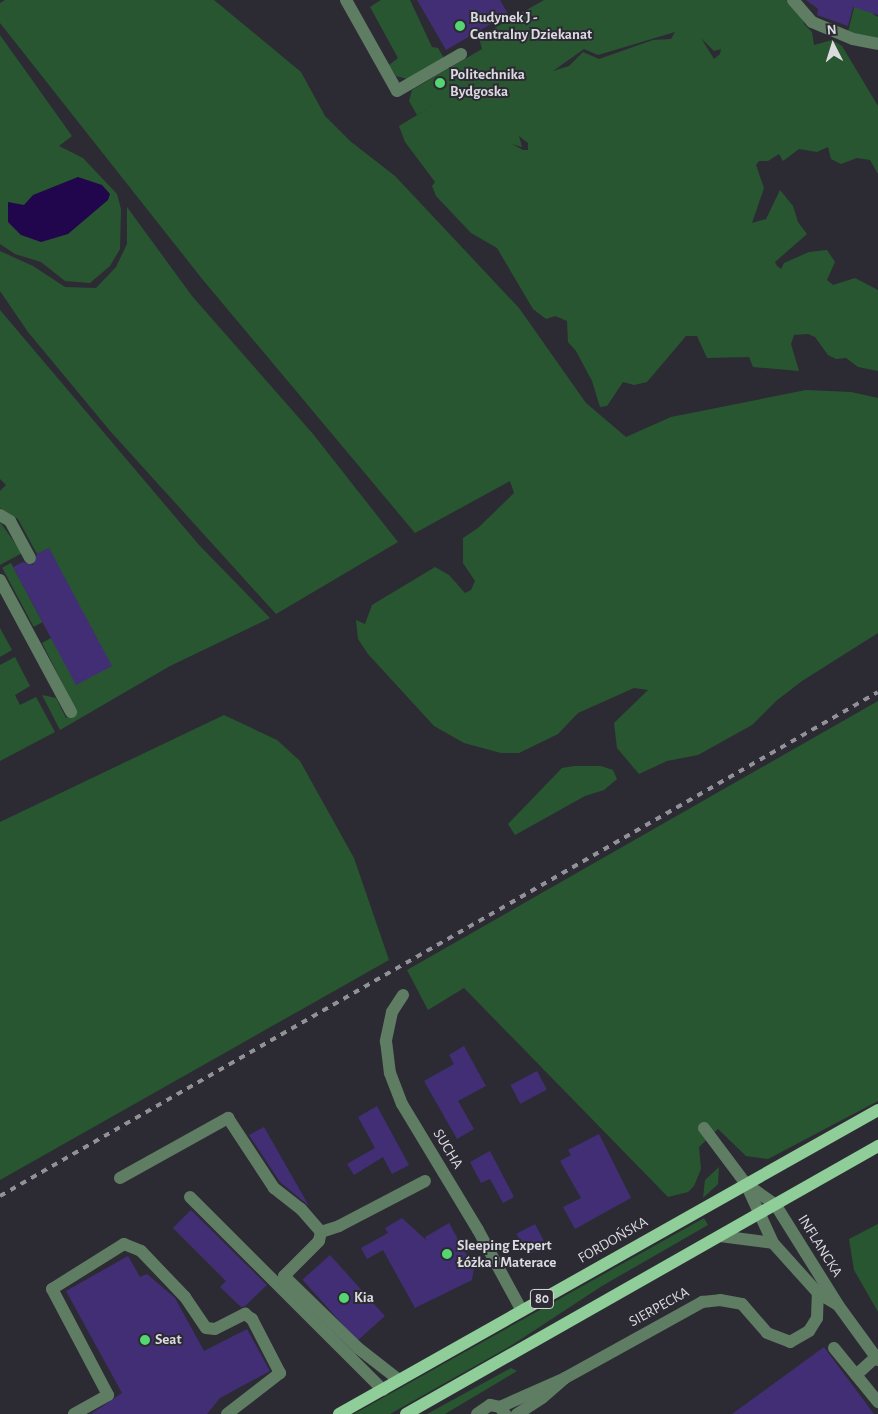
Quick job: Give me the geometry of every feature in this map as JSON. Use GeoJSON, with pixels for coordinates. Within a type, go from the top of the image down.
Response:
{"type":"FeatureCollection","features":[{"type":"Feature","properties":{"kind":"main road","name":"FORDOŃSKA"},"geometry":{"type":"LineString","coordinates":[[339,1414],[878,1110]]}},
{"type":"Feature","properties":{"kind":"main road","name":"80"},"geometry":{"type":"LineString","coordinates":[[406,1414],[878,1146]]}},
{"type":"Feature","properties":{"kind":"street"},"geometry":{"type":"LineString","coordinates":[[346,0],[397,91],[461,54]]}},
{"type":"Feature","properties":{"kind":"street"},"geometry":{"type":"LineString","coordinates":[[793,0],[812,22],[853,39],[878,44]]}},
{"type":"Feature","properties":{"kind":"street"},"geometry":{"type":"LineString","coordinates":[[0,516],[10,521],[30,558]]}},
{"type":"Feature","properties":{"kind":"street"},"geometry":{"type":"LineString","coordinates":[[0,580],[71,712]]}},
{"type":"Feature","properties":{"kind":"street","name":"SUCHA"},"geometry":{"type":"LineString","coordinates":[[403,995],[392,1012],[386,1041],[390,1073],[402,1104],[478,1230],[522,1311]]}},
{"type":"Feature","properties":{"kind":"street"},"geometry":{"type":"LineString","coordinates":[[120,1178],[228,1118],[274,1188],[301,1209],[321,1232]]}},
{"type":"Feature","properties":{"kind":"street"},"geometry":{"type":"LineString","coordinates":[[704,1128],[746,1184],[775,1204]]}},
{"type":"Feature","properties":{"kind":"street"},"geometry":{"type":"LineString","coordinates":[[321,1232],[339,1226],[425,1180]]}},
{"type":"Feature","properties":{"kind":"street","name":"INFLANCKA"},"geometry":{"type":"LineString","coordinates":[[746,1184],[757,1214],[773,1243],[818,1293],[838,1305]]}},
{"type":"Feature","properties":{"kind":"street"},"geometry":{"type":"LineString","coordinates":[[190,1197],[383,1390]]}},
{"type":"Feature","properties":{"kind":"street","name":"INFLANCKA"},"geometry":{"type":"LineString","coordinates":[[775,1204],[838,1305],[877,1359]]}},
{"type":"Feature","properties":{"kind":"street"},"geometry":{"type":"LineString","coordinates":[[321,1232],[319,1241],[284,1276],[358,1348],[399,1380]]}},
{"type":"Feature","properties":{"kind":"street"},"geometry":{"type":"LineString","coordinates":[[720,1236],[773,1243]]}},
{"type":"Feature","properties":{"kind":"street"},"geometry":{"type":"LineString","coordinates":[[74,1414],[108,1395],[52,1289],[124,1244],[140,1251],[179,1290],[206,1328],[215,1329],[245,1314],[252,1319],[280,1373],[227,1414]]}},
{"type":"Feature","properties":{"kind":"street","name":"SIERPECKA"},"geometry":{"type":"LineString","coordinates":[[566,1378],[702,1302],[720,1300],[742,1304],[766,1333],[790,1342],[809,1331],[816,1318],[818,1293]]}},
{"type":"Feature","properties":{"kind":"street"},"geometry":{"type":"LineString","coordinates":[[834,1348],[878,1402]]}},
{"type":"Feature","properties":{"kind":"street"},"geometry":{"type":"LineString","coordinates":[[856,1375],[877,1359]]}},
{"type":"Feature","properties":{"kind":"street"},"geometry":{"type":"LineString","coordinates":[[477,1414],[485,1406],[503,1411],[566,1378]]}},
{"type":"Feature","properties":{"kind":"street"},"geometry":{"type":"LineString","coordinates":[[517,1414],[542,1398],[566,1378]]}},
{"type":"Feature","properties":{"kind":"green space"},"geometry":{"type":"Polygon","coordinates":[[[5,0],[214,0],[301,72],[325,116],[350,141],[395,176],[519,308],[586,403],[626,437],[671,417],[806,390],[851,392],[878,398],[878,633],[802,681],[776,701],[752,725],[698,755],[667,761],[639,774],[617,748],[614,723],[648,690],[634,688],[578,713],[558,734],[519,753],[501,753],[464,743],[434,726],[368,654],[358,639],[356,620],[365,624],[372,605],[435,567],[449,575],[465,593],[471,590],[475,581],[463,563],[463,538],[478,528],[514,493],[510,481],[415,533],[203,280],[0,23],[0,3],[5,0]]]}},
{"type":"Feature","properties":{"kind":"green space"},"geometry":{"type":"Polygon","coordinates":[[[381,0],[410,0],[432,47],[438,48],[445,60],[407,79],[396,76],[389,65],[398,58],[370,7],[381,0]]]}},
{"type":"Feature","properties":{"kind":"green space"},"geometry":{"type":"Polygon","coordinates":[[[544,0],[785,0],[795,2],[805,25],[812,32],[814,45],[832,40],[842,46],[878,106],[878,174],[870,160],[857,158],[841,164],[831,159],[828,147],[817,152],[799,149],[783,161],[779,154],[768,161],[759,161],[756,165],[764,188],[752,223],[766,219],[780,190],[793,206],[798,222],[807,234],[775,262],[777,266],[781,269],[784,263],[809,252],[827,250],[835,262],[827,280],[833,285],[855,278],[878,290],[878,371],[858,367],[846,358],[836,359],[828,355],[815,337],[808,334],[794,335],[791,344],[799,371],[753,367],[749,357],[707,358],[697,336],[686,336],[647,382],[634,385],[623,382],[607,406],[600,407],[592,381],[576,351],[568,342],[567,321],[555,316],[546,319],[533,309],[497,248],[471,233],[436,196],[432,186],[435,182],[405,142],[399,126],[439,102],[417,115],[409,101],[412,90],[482,49],[479,37],[544,0]],[[675,32],[598,55],[584,49],[553,71],[569,66],[583,52],[599,59],[653,40],[671,39],[675,32]],[[701,38],[714,59],[720,54],[721,49],[714,51],[701,38]],[[519,136],[522,147],[512,144],[523,150],[528,150],[528,143],[519,136]]]}},
{"type":"Feature","properties":{"kind":"green space"},"geometry":{"type":"Polygon","coordinates":[[[856,0],[876,0],[873,14],[878,17],[878,39],[848,32],[856,0]]]}},
{"type":"Feature","properties":{"kind":"green space"},"geometry":{"type":"Polygon","coordinates":[[[0,35],[72,136],[59,146],[83,158],[117,194],[121,209],[120,249],[110,266],[90,283],[65,281],[41,262],[15,254],[0,244],[0,35]]]}},
{"type":"Feature","properties":{"kind":"green space"},"geometry":{"type":"Polygon","coordinates":[[[127,207],[192,296],[313,434],[398,542],[276,614],[111,432],[28,332],[0,291],[0,251],[33,266],[65,287],[96,288],[116,267],[127,244],[127,207]]]}},
{"type":"Feature","properties":{"kind":"green space"},"geometry":{"type":"Polygon","coordinates":[[[0,310],[199,545],[270,618],[170,666],[60,730],[42,695],[56,698],[66,718],[77,712],[42,643],[51,638],[49,548],[37,554],[18,519],[0,508],[0,491],[6,485],[0,479],[0,310]]]}},
{"type":"Feature","properties":{"kind":"green space"},"geometry":{"type":"Polygon","coordinates":[[[0,522],[22,553],[0,565],[0,522]]]}},
{"type":"Feature","properties":{"kind":"green space"},"geometry":{"type":"Polygon","coordinates":[[[11,563],[42,622],[34,627],[2,568],[11,563]]]}},
{"type":"Feature","properties":{"kind":"green space"},"geometry":{"type":"Polygon","coordinates":[[[0,628],[12,650],[0,657],[0,628]]]}},
{"type":"Feature","properties":{"kind":"green space"},"geometry":{"type":"Polygon","coordinates":[[[15,657],[30,686],[15,695],[20,705],[36,697],[55,732],[0,761],[0,665],[15,657]]]}},
{"type":"Feature","properties":{"kind":"green space"},"geometry":{"type":"Polygon","coordinates":[[[878,701],[878,1101],[768,1159],[746,1156],[718,1129],[699,1147],[701,1169],[694,1186],[688,1192],[668,1197],[464,988],[428,1010],[407,970],[878,701]]]}},
{"type":"Feature","properties":{"kind":"green space"},"geometry":{"type":"Polygon","coordinates":[[[224,715],[277,740],[300,761],[354,858],[389,960],[0,1180],[0,822],[224,715]]]}},
{"type":"Feature","properties":{"kind":"green space"},"geometry":{"type":"Polygon","coordinates":[[[601,766],[613,770],[617,779],[604,790],[585,796],[515,835],[508,824],[562,768],[601,766]]]}},
{"type":"Feature","properties":{"kind":"green space"},"geometry":{"type":"Polygon","coordinates":[[[719,1167],[718,1184],[703,1198],[705,1180],[719,1167]]]}},
{"type":"Feature","properties":{"kind":"green space"},"geometry":{"type":"Polygon","coordinates":[[[704,1218],[708,1225],[602,1286],[512,1345],[390,1414],[354,1414],[704,1218]]]}},
{"type":"Feature","properties":{"kind":"green space"},"geometry":{"type":"Polygon","coordinates":[[[878,1224],[878,1312],[854,1270],[849,1239],[878,1224]]]}},
{"type":"Feature","properties":{"kind":"green space"},"geometry":{"type":"Polygon","coordinates":[[[511,1368],[517,1371],[445,1414],[427,1414],[511,1368]]]}},
{"type":"Feature","properties":{"kind":"shaded area"},"geometry":{"type":"Polygon","coordinates":[[[78,177],[102,185],[110,194],[108,200],[68,234],[41,242],[21,235],[8,222],[8,202],[24,205],[33,195],[78,177]]]}},
{"type":"Feature","properties":{"kind":"building","name":"Budynek J - Centralny Dziekanat"},"geometry":{"type":"Polygon","coordinates":[[[417,0],[500,0],[508,14],[446,50],[417,0]]]}},
{"type":"Feature","properties":{"kind":"building"},"geometry":{"type":"Polygon","coordinates":[[[806,0],[878,0],[878,15],[853,7],[848,26],[817,15],[818,9],[806,0]]]}},
{"type":"Feature","properties":{"kind":"building"},"geometry":{"type":"Polygon","coordinates":[[[49,548],[112,666],[76,685],[13,567],[23,562],[33,565],[37,554],[49,548]]]}},
{"type":"Feature","properties":{"kind":"building"},"geometry":{"type":"Polygon","coordinates":[[[464,1046],[486,1086],[458,1101],[474,1129],[457,1139],[424,1081],[454,1064],[449,1055],[464,1046]]]}},
{"type":"Feature","properties":{"kind":"building"},"geometry":{"type":"Polygon","coordinates":[[[537,1071],[547,1090],[520,1104],[511,1085],[537,1071]]]}},
{"type":"Feature","properties":{"kind":"building"},"geometry":{"type":"Polygon","coordinates":[[[377,1106],[409,1165],[392,1174],[383,1157],[354,1175],[347,1164],[375,1148],[358,1117],[377,1106]]]}},
{"type":"Feature","properties":{"kind":"building"},"geometry":{"type":"Polygon","coordinates":[[[264,1127],[309,1206],[280,1182],[249,1135],[264,1127]]]}},
{"type":"Feature","properties":{"kind":"building"},"geometry":{"type":"Polygon","coordinates":[[[599,1134],[631,1198],[575,1229],[563,1207],[581,1198],[560,1161],[571,1155],[568,1150],[599,1134]]]}},
{"type":"Feature","properties":{"kind":"building"},"geometry":{"type":"Polygon","coordinates":[[[490,1151],[514,1197],[503,1203],[490,1179],[481,1183],[470,1162],[490,1151]]]}},
{"type":"Feature","properties":{"kind":"building"},"geometry":{"type":"Polygon","coordinates":[[[191,1210],[267,1285],[245,1306],[241,1307],[220,1287],[226,1281],[173,1228],[191,1210]]]}},
{"type":"Feature","properties":{"kind":"building"},"geometry":{"type":"Polygon","coordinates":[[[402,1218],[427,1241],[425,1237],[449,1223],[474,1268],[472,1280],[415,1308],[383,1250],[367,1259],[361,1248],[388,1233],[385,1228],[402,1218]]]}},
{"type":"Feature","properties":{"kind":"building"},"geometry":{"type":"Polygon","coordinates":[[[535,1224],[546,1245],[528,1255],[516,1234],[535,1224]]]}},
{"type":"Feature","properties":{"kind":"building","name":"Kia"},"geometry":{"type":"Polygon","coordinates":[[[330,1255],[385,1316],[357,1341],[303,1280],[330,1255]]]}},
{"type":"Feature","properties":{"kind":"building","name":"Seat"},"geometry":{"type":"Polygon","coordinates":[[[128,1256],[140,1277],[147,1274],[175,1298],[204,1351],[247,1329],[270,1371],[220,1398],[207,1414],[91,1414],[122,1393],[66,1291],[128,1256]]]}},
{"type":"Feature","properties":{"kind":"building"},"geometry":{"type":"Polygon","coordinates":[[[824,1347],[874,1414],[732,1414],[824,1347]]]}},
{"type":"Feature","properties":{"kind":"railway"},"geometry":{"type":"LineString","coordinates":[[0,1196],[878,692]]}},
{"type":"Feature","properties":{"kind":"place","name":"Budynek J - Centralny Dziekanat"},"geometry":{"type":"Point","coordinates":[460,26]}},
{"type":"Feature","properties":{"kind":"place","name":"Politechnika Bydgoska"},"geometry":{"type":"Point","coordinates":[440,83]}},
{"type":"Feature","properties":{"kind":"place","name":"Sleeping Expert Łóżka i Materace"},"geometry":{"type":"Point","coordinates":[447,1254]}},
{"type":"Feature","properties":{"kind":"place","name":"Kia"},"geometry":{"type":"Point","coordinates":[344,1298]}},
{"type":"Feature","properties":{"kind":"place","name":"Seat"},"geometry":{"type":"Point","coordinates":[145,1340]}}]}
